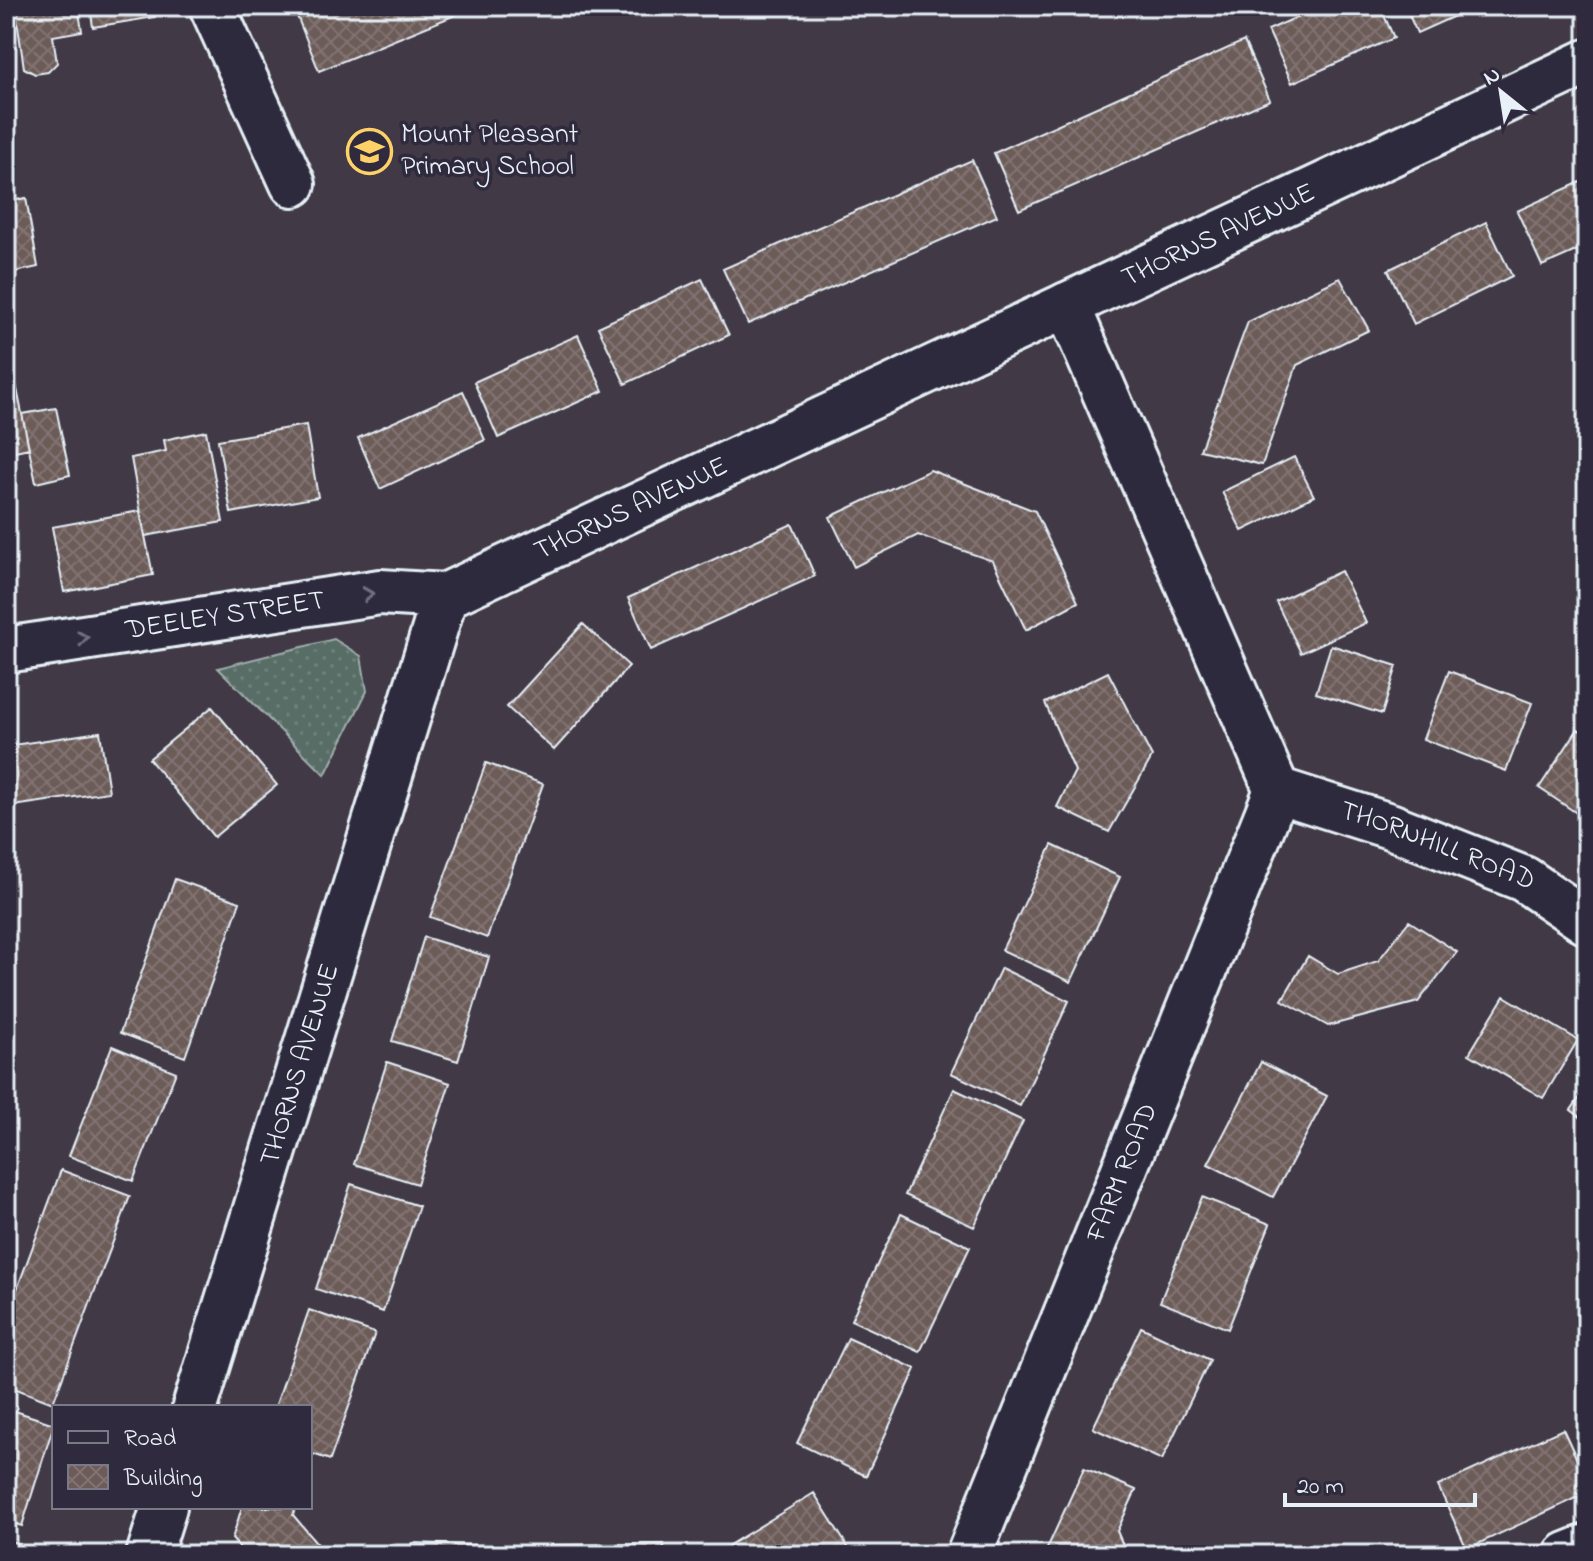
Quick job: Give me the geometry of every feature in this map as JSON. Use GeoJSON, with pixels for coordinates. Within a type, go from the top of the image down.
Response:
{"type":"FeatureCollection","features":[{"type":"Feature","properties":{"kind":"street"},"geometry":{"type":"LineString","coordinates":[[212,6],[293,184]]}},
{"type":"Feature","properties":{"kind":"street","name":"THORNS AVENUE"},"geometry":{"type":"LineString","coordinates":[[196,1405],[445,596],[1204,244],[1587,62]]}},
{"type":"Feature","properties":{"kind":"street"},"geometry":{"type":"LineString","coordinates":[[1067,305],[1277,790]]}},
{"type":"Feature","properties":{"kind":"street","name":"DEELEY STREET"},"geometry":{"type":"LineString","coordinates":[[6,650],[380,592],[445,596]]}},
{"type":"Feature","properties":{"kind":"street","name":"THORNHILL ROAD"},"geometry":{"type":"LineString","coordinates":[[1277,790],[1390,826],[1524,879],[1587,922]]}},
{"type":"Feature","properties":{"kind":"street","name":"FARM ROAD"},"geometry":{"type":"LineString","coordinates":[[969,1555],[1277,790]]}},
{"type":"Feature","properties":{"kind":"street"},"geometry":{"type":"LineString","coordinates":[[149,1555],[163,1509]]}},
{"type":"Feature","properties":{"kind":"street"},"geometry":{"type":"LineString","coordinates":[[1567,1555],[1587,1547]]}},
{"type":"Feature","properties":{"kind":"green space"},"geometry":{"type":"Polygon","coordinates":[[[334,639],[361,656],[367,691],[325,775],[218,668],[334,639]]]}},
{"type":"Feature","properties":{"kind":"building"},"geometry":{"type":"Polygon","coordinates":[[[15,6],[78,6],[82,31],[53,36],[57,63],[48,72],[35,74],[24,68],[15,6]]]}},
{"type":"Feature","properties":{"kind":"building"},"geometry":{"type":"Polygon","coordinates":[[[90,6],[153,6],[155,17],[93,27],[90,6]]]}},
{"type":"Feature","properties":{"kind":"building"},"geometry":{"type":"Polygon","coordinates":[[[293,6],[477,6],[319,71],[293,6]]]}},
{"type":"Feature","properties":{"kind":"building"},"geometry":{"type":"Polygon","coordinates":[[[1322,6],[1380,6],[1394,38],[1292,83],[1268,30],[1322,6]]]}},
{"type":"Feature","properties":{"kind":"building"},"geometry":{"type":"Polygon","coordinates":[[[1405,6],[1477,6],[1417,33],[1405,6]]]}},
{"type":"Feature","properties":{"kind":"building"},"geometry":{"type":"Polygon","coordinates":[[[1244,41],[1270,100],[1019,210],[994,153],[1244,41]]]}},
{"type":"Feature","properties":{"kind":"building"},"geometry":{"type":"Polygon","coordinates":[[[972,160],[997,216],[748,324],[723,269],[972,160]]]}},
{"type":"Feature","properties":{"kind":"building"},"geometry":{"type":"Polygon","coordinates":[[[1587,179],[1587,246],[1542,266],[1517,211],[1587,179]]]}},
{"type":"Feature","properties":{"kind":"building"},"geometry":{"type":"Polygon","coordinates":[[[26,198],[38,267],[6,274],[6,202],[26,198]]]}},
{"type":"Feature","properties":{"kind":"building"},"geometry":{"type":"Polygon","coordinates":[[[1486,222],[1512,276],[1414,324],[1388,270],[1486,222]]]}},
{"type":"Feature","properties":{"kind":"building"},"geometry":{"type":"Polygon","coordinates":[[[1340,278],[1369,330],[1297,365],[1262,465],[1200,450],[1248,322],[1340,278]]]}},
{"type":"Feature","properties":{"kind":"building"},"geometry":{"type":"Polygon","coordinates":[[[702,279],[729,335],[625,384],[598,327],[702,279]]]}},
{"type":"Feature","properties":{"kind":"building"},"geometry":{"type":"Polygon","coordinates":[[[578,335],[603,391],[498,438],[474,382],[578,335]]]}},
{"type":"Feature","properties":{"kind":"building"},"geometry":{"type":"Polygon","coordinates":[[[15,379],[29,448],[6,453],[6,381],[15,379]]]}},
{"type":"Feature","properties":{"kind":"building"},"geometry":{"type":"Polygon","coordinates":[[[463,391],[485,440],[380,489],[358,438],[463,391]]]}},
{"type":"Feature","properties":{"kind":"building"},"geometry":{"type":"Polygon","coordinates":[[[56,408],[70,475],[36,483],[22,414],[56,408]]]}},
{"type":"Feature","properties":{"kind":"building"},"geometry":{"type":"Polygon","coordinates":[[[306,425],[318,497],[231,513],[218,440],[306,425]]]}},
{"type":"Feature","properties":{"kind":"building"},"geometry":{"type":"Polygon","coordinates":[[[206,431],[223,522],[145,536],[131,458],[166,451],[164,440],[206,431]]]}},
{"type":"Feature","properties":{"kind":"building"},"geometry":{"type":"Polygon","coordinates":[[[1294,457],[1314,496],[1242,531],[1222,492],[1294,457]]]}},
{"type":"Feature","properties":{"kind":"building"},"geometry":{"type":"Polygon","coordinates":[[[930,470],[1035,511],[1078,602],[1026,630],[993,561],[918,535],[854,567],[830,517],[930,470]]]}},
{"type":"Feature","properties":{"kind":"building"},"geometry":{"type":"Polygon","coordinates":[[[140,511],[153,575],[64,592],[52,527],[140,511]]]}},
{"type":"Feature","properties":{"kind":"building"},"geometry":{"type":"Polygon","coordinates":[[[792,524],[815,576],[651,650],[628,598],[792,524]]]}},
{"type":"Feature","properties":{"kind":"building"},"geometry":{"type":"Polygon","coordinates":[[[1341,571],[1366,623],[1301,653],[1276,602],[1341,571]]]}},
{"type":"Feature","properties":{"kind":"building"},"geometry":{"type":"Polygon","coordinates":[[[583,624],[629,666],[554,750],[507,707],[583,624]]]}},
{"type":"Feature","properties":{"kind":"building"},"geometry":{"type":"Polygon","coordinates":[[[1331,645],[1397,666],[1382,714],[1316,693],[1331,645]]]}},
{"type":"Feature","properties":{"kind":"building"},"geometry":{"type":"Polygon","coordinates":[[[1449,671],[1532,703],[1506,771],[1423,739],[1449,671]]]}},
{"type":"Feature","properties":{"kind":"building"},"geometry":{"type":"Polygon","coordinates":[[[1108,672],[1152,757],[1109,832],[1057,807],[1075,771],[1045,703],[1108,672]]]}},
{"type":"Feature","properties":{"kind":"building"},"geometry":{"type":"Polygon","coordinates":[[[212,707],[277,785],[214,837],[149,759],[212,707]]]}},
{"type":"Feature","properties":{"kind":"building"},"geometry":{"type":"Polygon","coordinates":[[[1578,729],[1587,735],[1587,820],[1539,788],[1578,729]]]}},
{"type":"Feature","properties":{"kind":"building"},"geometry":{"type":"Polygon","coordinates":[[[100,732],[109,792],[6,807],[6,746],[100,732]]]}},
{"type":"Feature","properties":{"kind":"building"},"geometry":{"type":"Polygon","coordinates":[[[486,763],[543,784],[487,938],[430,917],[486,763]]]}},
{"type":"Feature","properties":{"kind":"building"},"geometry":{"type":"Polygon","coordinates":[[[1052,845],[1120,877],[1071,982],[1002,950],[1052,845]]]}},
{"type":"Feature","properties":{"kind":"building"},"geometry":{"type":"Polygon","coordinates":[[[175,879],[240,902],[185,1057],[120,1033],[175,879]]]}},
{"type":"Feature","properties":{"kind":"building"},"geometry":{"type":"Polygon","coordinates":[[[1409,921],[1457,952],[1418,1002],[1328,1026],[1282,1000],[1308,956],[1338,974],[1378,961],[1409,921]]]}},
{"type":"Feature","properties":{"kind":"building"},"geometry":{"type":"Polygon","coordinates":[[[424,937],[489,957],[458,1061],[392,1041],[424,937]]]}},
{"type":"Feature","properties":{"kind":"building"},"geometry":{"type":"Polygon","coordinates":[[[1001,968],[1069,1001],[1020,1106],[951,1073],[1001,968]]]}},
{"type":"Feature","properties":{"kind":"building"},"geometry":{"type":"Polygon","coordinates":[[[1504,996],[1578,1040],[1543,1098],[1469,1054],[1504,996]]]}},
{"type":"Feature","properties":{"kind":"building"},"geometry":{"type":"Polygon","coordinates":[[[112,1046],[176,1072],[133,1181],[69,1156],[112,1046]]]}},
{"type":"Feature","properties":{"kind":"building"},"geometry":{"type":"Polygon","coordinates":[[[387,1062],[450,1083],[417,1184],[354,1164],[387,1062]]]}},
{"type":"Feature","properties":{"kind":"building"},"geometry":{"type":"Polygon","coordinates":[[[1261,1062],[1327,1096],[1273,1197],[1208,1164],[1261,1062]]]}},
{"type":"Feature","properties":{"kind":"building"},"geometry":{"type":"Polygon","coordinates":[[[1587,1087],[1587,1122],[1571,1110],[1587,1087]]]}},
{"type":"Feature","properties":{"kind":"building"},"geometry":{"type":"Polygon","coordinates":[[[954,1089],[1023,1121],[974,1227],[905,1195],[954,1089]]]}},
{"type":"Feature","properties":{"kind":"building"},"geometry":{"type":"Polygon","coordinates":[[[61,1170],[130,1196],[53,1403],[6,1385],[6,1319],[61,1170]]]}},
{"type":"Feature","properties":{"kind":"building"},"geometry":{"type":"Polygon","coordinates":[[[351,1184],[419,1206],[383,1312],[316,1289],[351,1184]]]}},
{"type":"Feature","properties":{"kind":"building"},"geometry":{"type":"Polygon","coordinates":[[[1202,1197],[1270,1224],[1228,1329],[1160,1302],[1202,1197]]]}},
{"type":"Feature","properties":{"kind":"building"},"geometry":{"type":"Polygon","coordinates":[[[901,1214],[970,1247],[920,1352],[851,1320],[901,1214]]]}},
{"type":"Feature","properties":{"kind":"building"},"geometry":{"type":"Polygon","coordinates":[[[309,1310],[375,1333],[330,1460],[312,1454],[312,1405],[276,1405],[309,1310]]]}},
{"type":"Feature","properties":{"kind":"building"},"geometry":{"type":"Polygon","coordinates":[[[1141,1327],[1210,1360],[1162,1460],[1093,1428],[1141,1327]]]}},
{"type":"Feature","properties":{"kind":"building"},"geometry":{"type":"Polygon","coordinates":[[[848,1338],[916,1369],[866,1476],[797,1443],[848,1338]]]}},
{"type":"Feature","properties":{"kind":"building"},"geometry":{"type":"Polygon","coordinates":[[[6,1408],[52,1423],[52,1430],[22,1526],[6,1521],[6,1408]]]}},
{"type":"Feature","properties":{"kind":"building"},"geometry":{"type":"Polygon","coordinates":[[[1563,1429],[1587,1481],[1587,1493],[1467,1549],[1438,1486],[1563,1429]]]}},
{"type":"Feature","properties":{"kind":"building"},"geometry":{"type":"Polygon","coordinates":[[[1084,1468],[1136,1490],[1117,1531],[1127,1555],[1045,1553],[1084,1468]]]}},
{"type":"Feature","properties":{"kind":"building"},"geometry":{"type":"Polygon","coordinates":[[[814,1493],[851,1552],[845,1555],[713,1555],[814,1493]]]}},
{"type":"Feature","properties":{"kind":"building"},"geometry":{"type":"Polygon","coordinates":[[[241,1509],[295,1509],[293,1515],[321,1548],[363,1555],[246,1555],[232,1539],[241,1509]]]}},
{"type":"Feature","properties":{"kind":"building"},"geometry":{"type":"Polygon","coordinates":[[[6,1539],[20,1544],[16,1555],[6,1555],[6,1539]]]}},
{"type":"Feature","properties":{"kind":"building"},"geometry":{"type":"Polygon","coordinates":[[[412,1543],[528,1547],[528,1555],[412,1555],[412,1543]]]}},
{"type":"Feature","properties":{"kind":"building"},"geometry":{"type":"Polygon","coordinates":[[[664,1544],[664,1555],[551,1555],[551,1545],[664,1544]]]}},
{"type":"Feature","properties":{"kind":"place","name":"Mount Pleasant Primary School"},"geometry":{"type":"Point","coordinates":[370,151]}}]}
